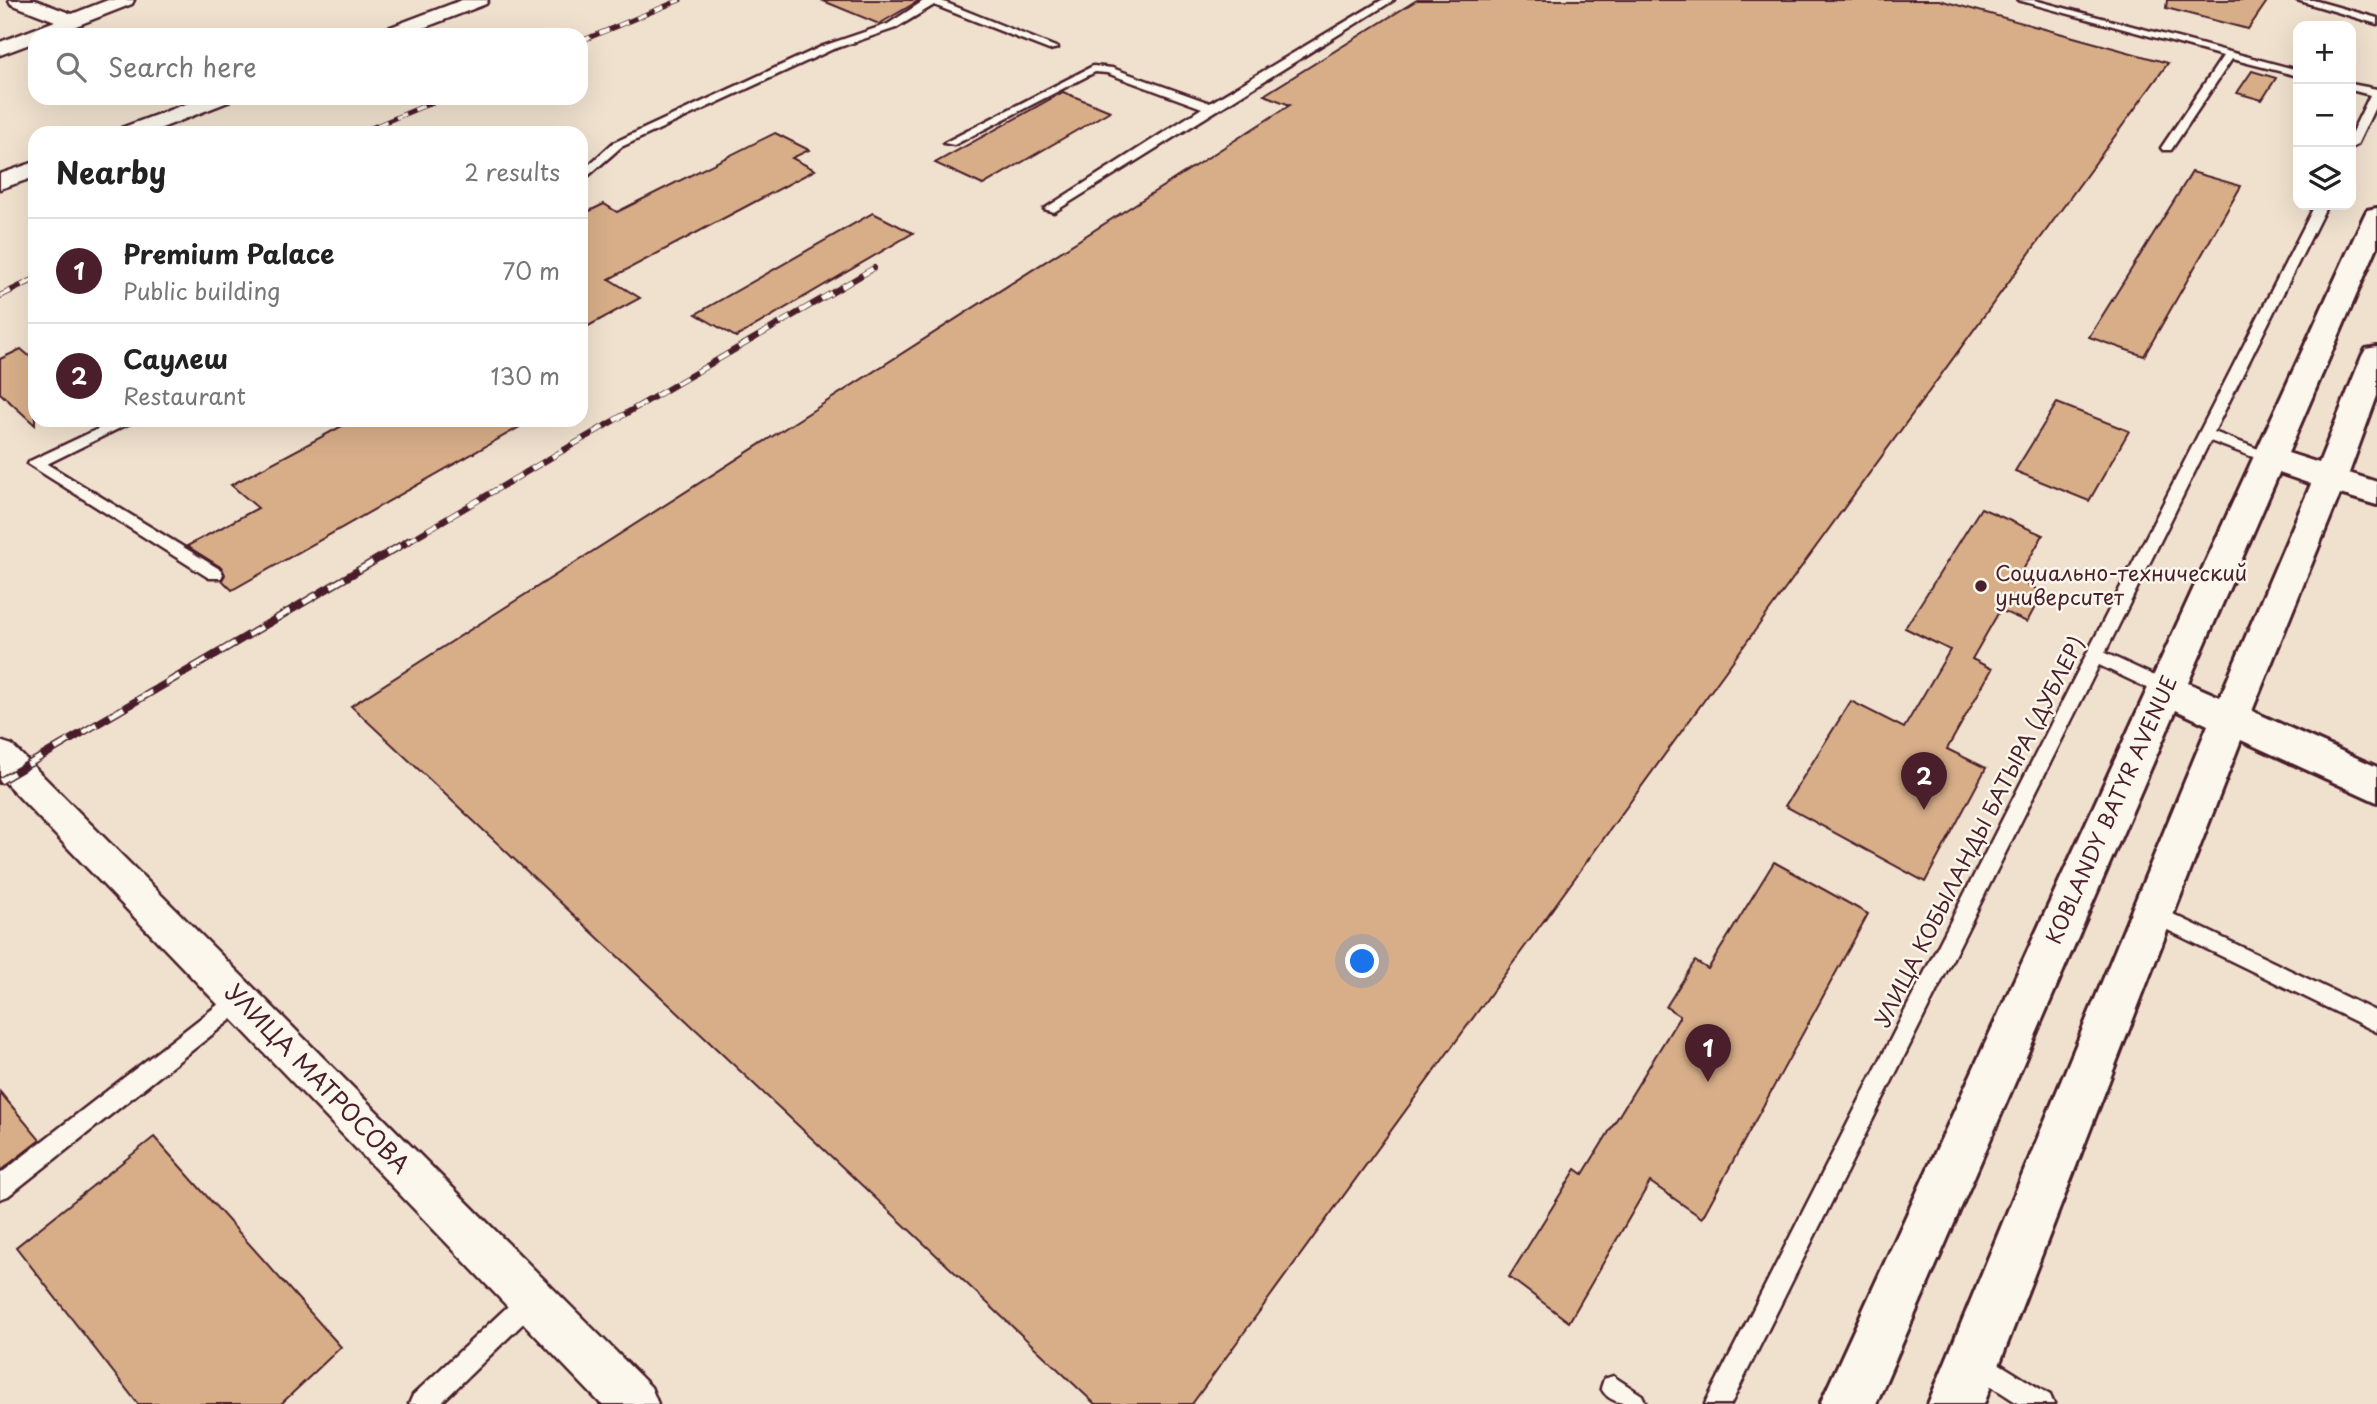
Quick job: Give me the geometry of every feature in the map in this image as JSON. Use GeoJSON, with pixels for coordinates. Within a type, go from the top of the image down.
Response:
{"type":"FeatureCollection","features":[{"type":"Feature","properties":{"kind":"street"},"geometry":{"type":"LineString","coordinates":[[18,0],[72,21]]}},
{"type":"Feature","properties":{"kind":"street"},"geometry":{"type":"LineString","coordinates":[[54,28],[125,0]]}},
{"type":"Feature","properties":{"kind":"street"},"geometry":{"type":"LineString","coordinates":[[405,28],[479,0]]}},
{"type":"Feature","properties":{"kind":"street"},"geometry":{"type":"LineString","coordinates":[[0,49],[28,38]]}},
{"type":"Feature","properties":{"kind":"street"},"geometry":{"type":"LineString","coordinates":[[147,126],[203,105]]}},
{"type":"Feature","properties":{"kind":"street"},"geometry":{"type":"LineString","coordinates":[[0,182],[28,172]]}},
{"type":"Feature","properties":{"kind":"street","name":"KOBLANDY BATYR AVENUE"},"geometry":{"type":"LineString","coordinates":[[1848,1404],[2377,216]]}},
{"type":"Feature","properties":{"kind":"street"},"geometry":{"type":"LineString","coordinates":[[1956,1404],[2377,356]]}},
{"type":"Feature","properties":{"kind":"street"},"geometry":{"type":"LineString","coordinates":[[2269,458],[2377,494]]}},
{"type":"Feature","properties":{"kind":"street"},"geometry":{"type":"LineString","coordinates":[[2166,689],[2377,785]]}},
{"type":"Feature","properties":{"kind":"street","name":"УЛИЦА МАТРОСОВА"},"geometry":{"type":"LineString","coordinates":[[0,755],[634,1404]]}},
{"type":"Feature","properties":{"kind":"lane"},"geometry":{"type":"LineString","coordinates":[[1049,209],[1389,0]]}},
{"type":"Feature","properties":{"kind":"lane"},"geometry":{"type":"LineString","coordinates":[[2023,0],[2293,72]]}},
{"type":"Feature","properties":{"kind":"lane"},"geometry":{"type":"LineString","coordinates":[[2302,0],[2377,21]]}},
{"type":"Feature","properties":{"kind":"lane"},"geometry":{"type":"LineString","coordinates":[[588,172],[617,145],[827,48],[891,26],[932,1],[1053,48]]}},
{"type":"Feature","properties":{"kind":"lane"},"geometry":{"type":"LineString","coordinates":[[2167,148],[2229,55]]}},
{"type":"Feature","properties":{"kind":"lane"},"geometry":{"type":"LineString","coordinates":[[950,143],[1093,69],[1108,71],[1211,107]]}},
{"type":"Feature","properties":{"kind":"lane"},"geometry":{"type":"LineString","coordinates":[[2356,88],[2377,94],[2356,135]]}},
{"type":"Feature","properties":{"kind":"lane","name":"УЛИЦА КОБЫЛАНДЫ БАТЫРА (ДУБЛЕР)"},"geometry":{"type":"LineString","coordinates":[[1718,1404],[2317,210]]}},
{"type":"Feature","properties":{"kind":"lane"},"geometry":{"type":"LineString","coordinates":[[114,427],[35,464],[215,574]]}},
{"type":"Feature","properties":{"kind":"lane"},"geometry":{"type":"LineString","coordinates":[[2205,434],[2269,458]]}},
{"type":"Feature","properties":{"kind":"lane"},"geometry":{"type":"LineString","coordinates":[[2094,655],[2166,689]]}},
{"type":"Feature","properties":{"kind":"lane"},"geometry":{"type":"LineString","coordinates":[[2152,913],[2377,1022]]}},
{"type":"Feature","properties":{"kind":"lane"},"geometry":{"type":"LineString","coordinates":[[0,1188],[240,1000]]}},
{"type":"Feature","properties":{"kind":"lane"},"geometry":{"type":"LineString","coordinates":[[422,1404],[533,1299]]}},
{"type":"Feature","properties":{"kind":"lane"},"geometry":{"type":"LineString","coordinates":[[1974,1360],[2041,1404]]}},
{"type":"Feature","properties":{"kind":"lane"},"geometry":{"type":"LineString","coordinates":[[1613,1388],[1633,1404]]}},
{"type":"Feature","properties":{"kind":"building"},"geometry":{"type":"Polygon","coordinates":[[[821,0],[920,0],[879,24],[821,0]]]}},
{"type":"Feature","properties":{"kind":"building"},"geometry":{"type":"Polygon","coordinates":[[[1417,0],[1939,0],[2168,63],[1192,1404],[1095,1404],[351,706],[1290,105],[1264,95],[1417,0]]]}},
{"type":"Feature","properties":{"kind":"building"},"geometry":{"type":"Polygon","coordinates":[[[2167,0],[2268,0],[2248,29],[2166,8],[2167,0]]]}},
{"type":"Feature","properties":{"kind":"building"},"geometry":{"type":"Polygon","coordinates":[[[2252,71],[2276,78],[2262,100],[2237,93],[2252,71]]]}},
{"type":"Feature","properties":{"kind":"building"},"geometry":{"type":"Polygon","coordinates":[[[1063,92],[1110,111],[983,185],[935,163],[1063,92]]]}},
{"type":"Feature","properties":{"kind":"building"},"geometry":{"type":"Polygon","coordinates":[[[775,133],[809,150],[792,158],[815,170],[609,279],[640,298],[588,326],[588,212],[604,204],[617,212],[775,133]]]}},
{"type":"Feature","properties":{"kind":"building"},"geometry":{"type":"Polygon","coordinates":[[[2192,172],[2241,186],[2144,356],[2089,337],[2192,172]]]}},
{"type":"Feature","properties":{"kind":"building"},"geometry":{"type":"Polygon","coordinates":[[[873,213],[913,233],[736,337],[696,314],[873,213]]]}},
{"type":"Feature","properties":{"kind":"building"},"geometry":{"type":"Polygon","coordinates":[[[21,349],[28,355],[28,419],[0,393],[0,359],[21,349]]]}},
{"type":"Feature","properties":{"kind":"building"},"geometry":{"type":"Polygon","coordinates":[[[2057,403],[2129,431],[2089,501],[2015,471],[2057,403]]]}},
{"type":"Feature","properties":{"kind":"building"},"geometry":{"type":"Polygon","coordinates":[[[340,427],[520,427],[232,590],[222,580],[225,575],[222,568],[187,546],[258,508],[231,485],[340,427]]]}},
{"type":"Feature","properties":{"kind":"building"},"geometry":{"type":"Polygon","coordinates":[[[1981,508],[2043,535],[2017,580],[2043,592],[2027,622],[2000,610],[1972,659],[1992,669],[1947,749],[1986,768],[1925,882],[1785,806],[1851,701],[1904,728],[1950,650],[1905,628],[1981,508]]]}},
{"type":"Feature","properties":{"kind":"building"},"geometry":{"type":"Polygon","coordinates":[[[1774,862],[1868,914],[1702,1218],[1650,1182],[1569,1322],[1509,1277],[1576,1169],[1583,1174],[1680,1016],[1666,1007],[1695,961],[1708,969],[1774,862]]]}},
{"type":"Feature","properties":{"kind":"building"},"geometry":{"type":"Polygon","coordinates":[[[0,1092],[40,1140],[0,1171],[0,1092]]]}},
{"type":"Feature","properties":{"kind":"building"},"geometry":{"type":"Polygon","coordinates":[[[154,1137],[341,1347],[281,1404],[138,1404],[16,1247],[154,1137]]]}},
{"type":"Feature","properties":{"kind":"railway"},"geometry":{"type":"LineString","coordinates":[[588,38],[680,0]]}},
{"type":"Feature","properties":{"kind":"railway"},"geometry":{"type":"LineString","coordinates":[[376,126],[426,105]]}},
{"type":"Feature","properties":{"kind":"railway"},"geometry":{"type":"LineString","coordinates":[[407,542],[874,268]]}},
{"type":"Feature","properties":{"kind":"railway"},"geometry":{"type":"LineString","coordinates":[[0,296],[28,282]]}},
{"type":"Feature","properties":{"kind":"railway"},"geometry":{"type":"LineString","coordinates":[[0,781],[410,540]]}},
{"type":"Feature","properties":{"kind":"place","name":"Социально-технический университет"},"geometry":{"type":"Point","coordinates":[1981,586]}},
{"type":"Feature","properties":{"kind":"place","name":"Саулеш"},"geometry":{"type":"Point","coordinates":[1924,810]}},
{"type":"Feature","properties":{"kind":"place","name":"Premium Palace"},"geometry":{"type":"Point","coordinates":[1708,1082]}}]}
